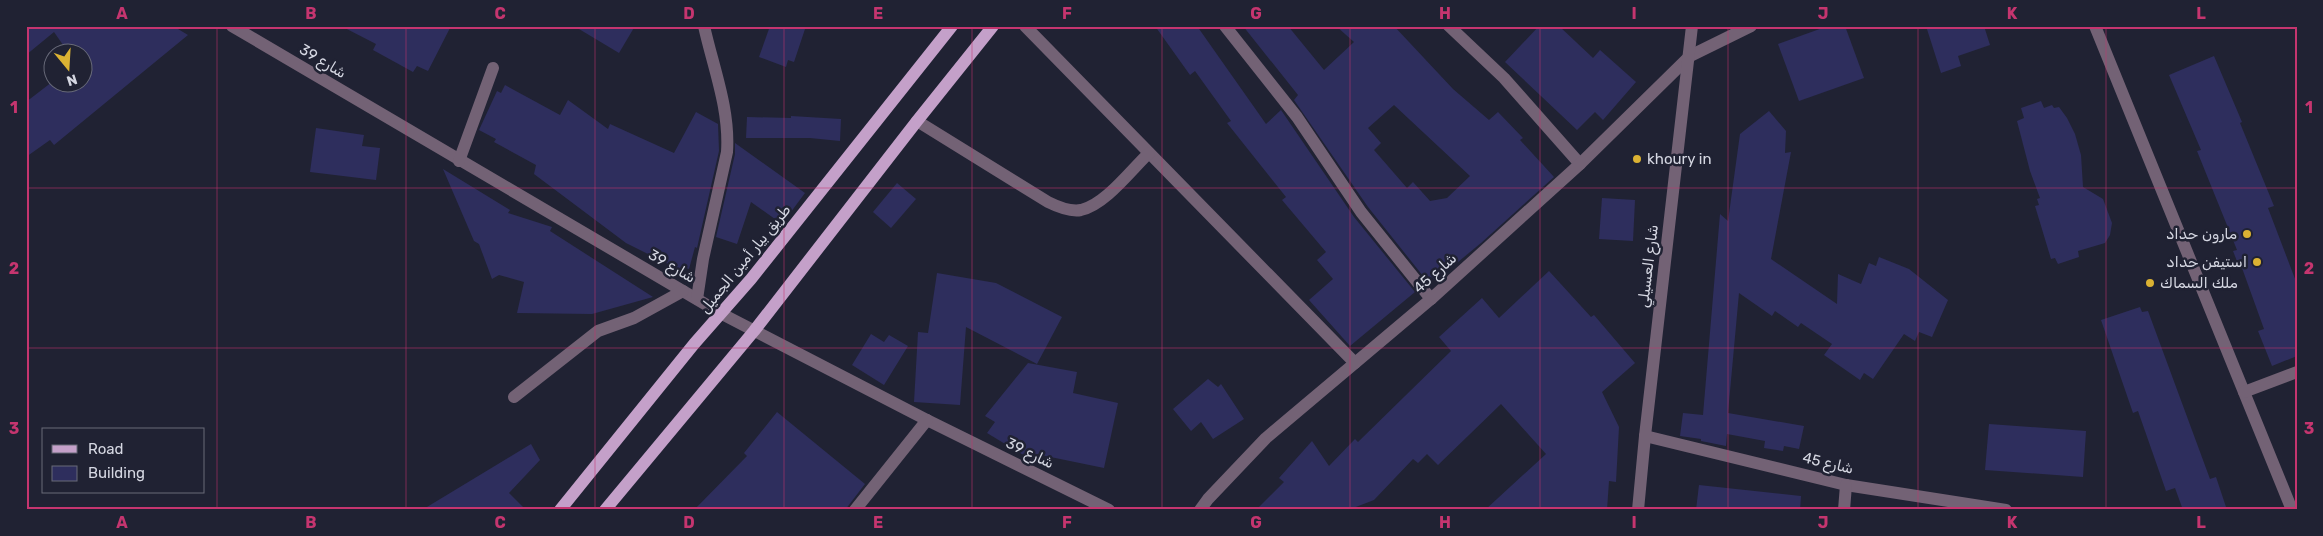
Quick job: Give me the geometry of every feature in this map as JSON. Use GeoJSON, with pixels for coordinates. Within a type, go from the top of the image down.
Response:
{"type":"FeatureCollection","features":[{"type":"Feature","properties":{"kind":"main road","name":"طريق بيار أمين الجميل"},"geometry":{"type":"LineString","coordinates":[[560,510],[694,344],[722,314],[952,26]]}},
{"type":"Feature","properties":{"kind":"main road"},"geometry":{"type":"LineString","coordinates":[[605,510],[754,331],[993,26]]}},
{"type":"Feature","properties":{"kind":"street","name":"شارع 39"},"geometry":{"type":"LineString","coordinates":[[232,26],[722,314],[927,420],[1109,510]]}},
{"type":"Feature","properties":{"kind":"street"},"geometry":{"type":"LineString","coordinates":[[697,299],[703,259],[727,152],[728,134],[726,114],[704,26]]}},
{"type":"Feature","properties":{"kind":"street"},"geometry":{"type":"LineString","coordinates":[[1025,26],[1355,363]]}},
{"type":"Feature","properties":{"kind":"street"},"geometry":{"type":"LineString","coordinates":[[1225,26],[1297,117],[1361,212],[1431,298]]}},
{"type":"Feature","properties":{"kind":"street"},"geometry":{"type":"LineString","coordinates":[[1449,26],[1504,78],[1580,164]]}},
{"type":"Feature","properties":{"kind":"street","name":"شارع العسيلي"},"geometry":{"type":"LineString","coordinates":[[1638,510],[1644,436],[1690,56],[1692,26]]}},
{"type":"Feature","properties":{"kind":"street","name":"شارع 45"},"geometry":{"type":"LineString","coordinates":[[1200,510],[1208,499],[1266,438],[1431,298],[1580,164],[1690,56],[1752,26]]}},
{"type":"Feature","properties":{"kind":"street"},"geometry":{"type":"LineString","coordinates":[[2095,26],[2292,510]]}},
{"type":"Feature","properties":{"kind":"street"},"geometry":{"type":"LineString","coordinates":[[459,161],[493,68]]}},
{"type":"Feature","properties":{"kind":"street"},"geometry":{"type":"LineString","coordinates":[[917,121],[1048,202],[1062,208],[1080,210],[1098,204],[1149,152]]}},
{"type":"Feature","properties":{"kind":"street"},"geometry":{"type":"LineString","coordinates":[[514,397],[598,331],[634,318],[682,291]]}},
{"type":"Feature","properties":{"kind":"street"},"geometry":{"type":"LineString","coordinates":[[2244,392],[2297,372]]}},
{"type":"Feature","properties":{"kind":"street"},"geometry":{"type":"LineString","coordinates":[[855,510],[927,420]]}},
{"type":"Feature","properties":{"kind":"street","name":"شارع 45"},"geometry":{"type":"LineString","coordinates":[[1644,436],[1846,485],[2002,509]]}},
{"type":"Feature","properties":{"kind":"street"},"geometry":{"type":"LineString","coordinates":[[1844,510],[1846,485]]}},
{"type":"Feature","properties":{"kind":"building"},"geometry":{"type":"Polygon","coordinates":[[[26,26],[173,26],[188,35],[54,145],[50,140],[26,157],[26,102],[42,90],[42,92],[92,92],[92,42],[61,42],[54,32],[26,55],[26,26]]]}},
{"type":"Feature","properties":{"kind":"building"},"geometry":{"type":"Polygon","coordinates":[[[341,26],[451,26],[428,71],[417,66],[413,72],[373,50],[376,44],[341,26]]]}},
{"type":"Feature","properties":{"kind":"building"},"geometry":{"type":"Polygon","coordinates":[[[574,26],[635,26],[619,53],[574,26]]]}},
{"type":"Feature","properties":{"kind":"building"},"geometry":{"type":"Polygon","coordinates":[[[770,26],[806,26],[794,62],[788,60],[786,67],[759,57],[770,26]]]}},
{"type":"Feature","properties":{"kind":"building"},"geometry":{"type":"Polygon","coordinates":[[[1155,26],[1197,26],[1266,124],[1281,110],[1354,217],[1415,292],[1350,346],[1309,300],[1333,279],[1317,260],[1326,252],[1282,200],[1286,197],[1227,123],[1231,121],[1195,71],[1190,75],[1155,26]]]}},
{"type":"Feature","properties":{"kind":"building"},"geometry":{"type":"Polygon","coordinates":[[[1243,26],[1288,26],[1324,70],[1354,42],[1336,26],[1394,26],[1453,89],[1489,120],[1498,112],[1523,138],[1520,140],[1554,177],[1481,243],[1435,281],[1432,277],[1427,281],[1368,207],[1294,100],[1298,95],[1243,26]],[[1394,105],[1368,128],[1381,143],[1374,150],[1407,188],[1413,182],[1430,201],[1447,198],[1470,176],[1394,105]]]}},
{"type":"Feature","properties":{"kind":"building"},"geometry":{"type":"Polygon","coordinates":[[[1539,26],[1559,26],[1593,58],[1600,50],[1636,82],[1603,120],[1595,112],[1577,130],[1505,62],[1539,26]]]}},
{"type":"Feature","properties":{"kind":"building"},"geometry":{"type":"Polygon","coordinates":[[[1828,26],[1845,26],[1864,78],[1799,101],[1778,44],[1828,26]]]}},
{"type":"Feature","properties":{"kind":"building"},"geometry":{"type":"Polygon","coordinates":[[[1926,26],[1984,26],[1990,45],[1958,56],[1961,66],[1941,73],[1926,26]]]}},
{"type":"Feature","properties":{"kind":"building"},"geometry":{"type":"Polygon","coordinates":[[[2214,56],[2274,206],[2268,208],[2297,284],[2297,356],[2272,366],[2258,331],[2264,329],[2242,268],[2240,269],[2233,251],[2237,250],[2197,151],[2201,150],[2169,75],[2214,56]]]}},
{"type":"Feature","properties":{"kind":"building"},"geometry":{"type":"Polygon","coordinates":[[[505,85],[560,115],[568,100],[608,129],[610,124],[674,153],[696,112],[718,124],[719,151],[697,248],[695,247],[689,269],[686,268],[684,272],[626,243],[534,174],[536,165],[494,142],[496,139],[479,130],[497,91],[501,93],[505,85]]]}},
{"type":"Feature","properties":{"kind":"building"},"geometry":{"type":"Polygon","coordinates":[[[2041,101],[2044,108],[2052,105],[2054,108],[2059,107],[2067,118],[2075,134],[2081,155],[2083,187],[2103,199],[2112,223],[2110,235],[2105,243],[2078,251],[2079,257],[2058,264],[2055,258],[2051,259],[2035,206],[2039,205],[2037,199],[2040,198],[2030,171],[2017,121],[2024,118],[2021,108],[2041,101]]]}},
{"type":"Feature","properties":{"kind":"building"},"geometry":{"type":"Polygon","coordinates":[[[1769,111],[1786,131],[1785,153],[1791,152],[1771,259],[1837,304],[1838,274],[1861,284],[1869,263],[1876,266],[1879,257],[1909,269],[1948,300],[1932,337],[1919,332],[1915,341],[1904,334],[1873,379],[1864,373],[1860,380],[1824,355],[1832,344],[1801,323],[1798,327],[1775,311],[1772,316],[1739,293],[1728,413],[1804,426],[1799,449],[1784,446],[1783,451],[1764,448],[1765,441],[1727,434],[1726,446],[1701,441],[1701,439],[1680,436],[1683,413],[1703,415],[1720,214],[1728,221],[1740,134],[1769,111]]]}},
{"type":"Feature","properties":{"kind":"building"},"geometry":{"type":"Polygon","coordinates":[[[791,116],[841,119],[840,141],[810,138],[746,138],[747,117],[791,118],[791,116]]]}},
{"type":"Feature","properties":{"kind":"building"},"geometry":{"type":"Polygon","coordinates":[[[316,128],[364,135],[362,146],[380,148],[376,180],[310,172],[316,128]]]}},
{"type":"Feature","properties":{"kind":"building"},"geometry":{"type":"Polygon","coordinates":[[[735,143],[805,193],[782,224],[751,202],[737,244],[716,237],[735,154],[735,143]]]}},
{"type":"Feature","properties":{"kind":"building"},"geometry":{"type":"Polygon","coordinates":[[[443,169],[510,210],[508,213],[552,227],[550,231],[653,297],[592,314],[517,313],[524,282],[499,275],[492,279],[479,244],[474,241],[443,169]]]}},
{"type":"Feature","properties":{"kind":"building"},"geometry":{"type":"Polygon","coordinates":[[[897,183],[916,199],[891,228],[873,212],[897,183]]]}},
{"type":"Feature","properties":{"kind":"building"},"geometry":{"type":"Polygon","coordinates":[[[1602,198],[1635,200],[1633,241],[1599,239],[1602,198]]]}},
{"type":"Feature","properties":{"kind":"building"},"geometry":{"type":"Polygon","coordinates":[[[1549,271],[1591,317],[1594,315],[1635,363],[1602,392],[1619,427],[1616,482],[1609,481],[1607,510],[1485,510],[1546,454],[1501,404],[1438,465],[1427,454],[1418,463],[1413,459],[1374,500],[1348,510],[1256,510],[1284,482],[1279,478],[1312,441],[1329,466],[1355,439],[1358,442],[1451,351],[1439,337],[1482,298],[1499,318],[1549,271]]]}},
{"type":"Feature","properties":{"kind":"building"},"geometry":{"type":"Polygon","coordinates":[[[937,273],[996,283],[1062,317],[1037,364],[966,327],[960,405],[914,402],[918,332],[928,333],[937,273]]]}},
{"type":"Feature","properties":{"kind":"building"},"geometry":{"type":"Polygon","coordinates":[[[2140,307],[2142,312],[2148,311],[2210,479],[2216,477],[2227,510],[2183,510],[2175,488],[2166,491],[2138,411],[2133,413],[2101,320],[2140,307]]]}},
{"type":"Feature","properties":{"kind":"building"},"geometry":{"type":"Polygon","coordinates":[[[871,334],[884,342],[889,335],[908,346],[884,385],[852,365],[871,334]]]}},
{"type":"Feature","properties":{"kind":"building"},"geometry":{"type":"Polygon","coordinates":[[[1028,363],[1077,372],[1073,393],[1118,403],[1104,468],[1031,453],[1030,459],[987,433],[995,422],[985,416],[1028,363]]]}},
{"type":"Feature","properties":{"kind":"building"},"geometry":{"type":"Polygon","coordinates":[[[1208,379],[1218,387],[1221,384],[1244,419],[1213,439],[1201,422],[1191,431],[1173,409],[1208,379]]]}},
{"type":"Feature","properties":{"kind":"building"},"geometry":{"type":"Polygon","coordinates":[[[777,412],[865,484],[845,510],[694,510],[747,456],[744,453],[777,412]]]}},
{"type":"Feature","properties":{"kind":"building"},"geometry":{"type":"Polygon","coordinates":[[[1989,424],[2086,431],[2083,477],[1985,470],[1989,424]]]}},
{"type":"Feature","properties":{"kind":"building"},"geometry":{"type":"Polygon","coordinates":[[[531,444],[540,460],[509,493],[526,510],[422,510],[531,444]]]}},
{"type":"Feature","properties":{"kind":"building"},"geometry":{"type":"Polygon","coordinates":[[[1699,485],[1801,496],[1800,510],[1696,510],[1699,485]]]}},
{"type":"Feature","properties":{"kind":"place","name":"khoury in"},"geometry":{"type":"Point","coordinates":[1637,159]}},
{"type":"Feature","properties":{"kind":"place","name":"مارون حداد"},"geometry":{"type":"Point","coordinates":[2247,234]}},
{"type":"Feature","properties":{"kind":"place","name":"استيفن حداد"},"geometry":{"type":"Point","coordinates":[2257,262]}},
{"type":"Feature","properties":{"kind":"place","name":"ملك السماك"},"geometry":{"type":"Point","coordinates":[2150,283]}}]}
